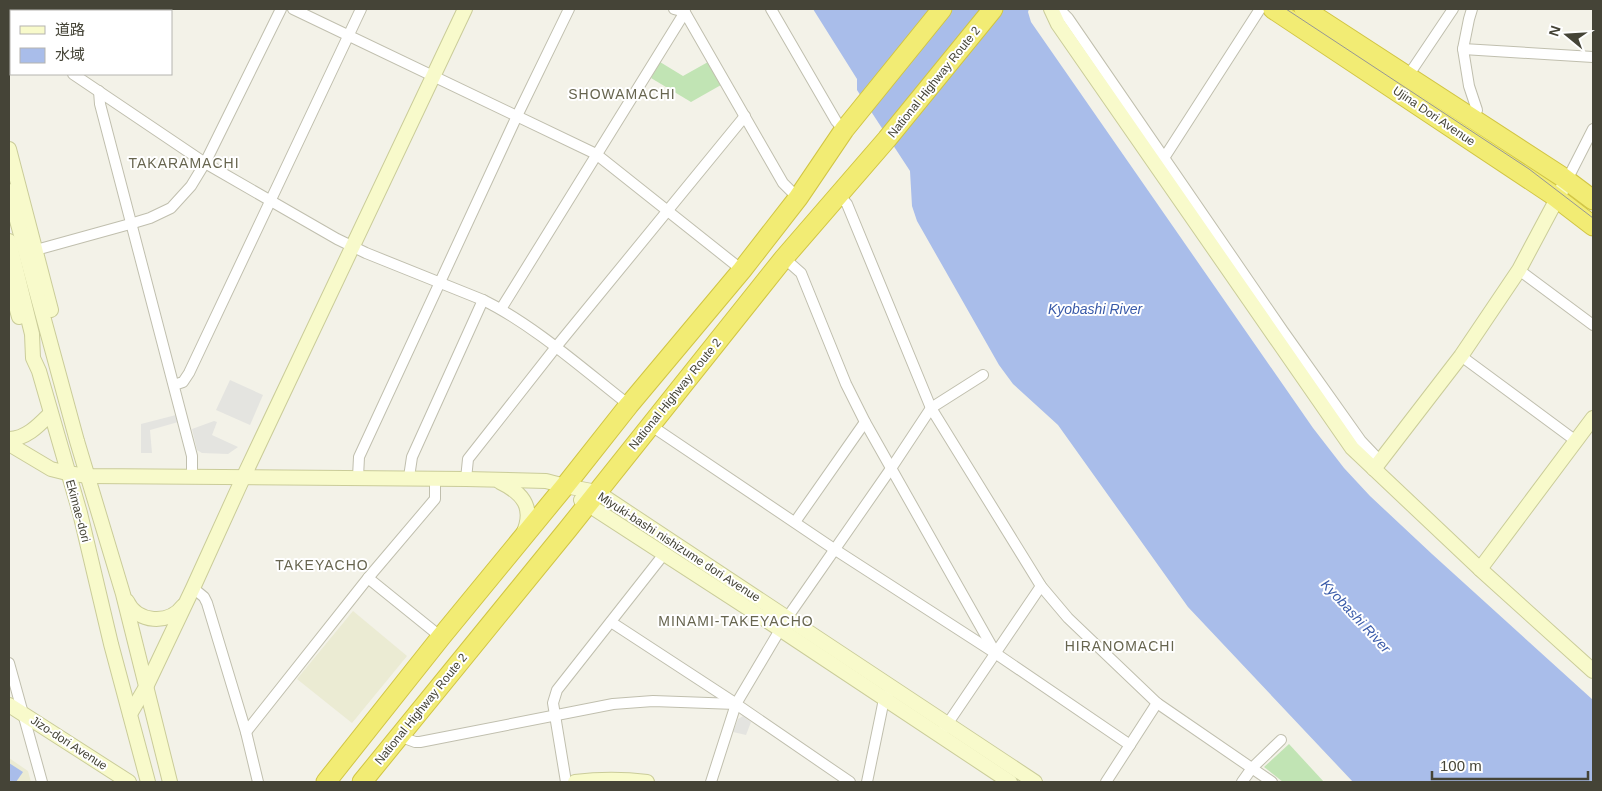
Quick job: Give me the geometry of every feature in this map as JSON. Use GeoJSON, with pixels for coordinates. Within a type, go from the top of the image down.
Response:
{"type":"FeatureCollection","features":[{"type":"Feature","properties":{"kind":"highway"},"geometry":{"type":"LineString","coordinates":[[326,782],[629,405],[742,270],[798,198],[844,130],[942,9]]}},
{"type":"Feature","properties":{"kind":"highway","name":"National Highway Route 2"},"geometry":{"type":"LineString","coordinates":[[362,782],[784,258],[888,139],[993,9]]}},
{"type":"Feature","properties":{"kind":"highway","name":"Ujina Dori Avenue"},"geometry":{"type":"LineString","coordinates":[[1274,9],[1403,84],[1472,118],[1567,180],[1593,200]]}},
{"type":"Feature","properties":{"kind":"highway","name":"Ujina Dori Avenue"},"geometry":{"type":"LineString","coordinates":[[1304,9],[1593,226]]}},
{"type":"Feature","properties":{"kind":"street"},"geometry":{"type":"LineString","coordinates":[[36,250],[150,218],[171,208],[191,186],[205,164],[281,9]]}},
{"type":"Feature","properties":{"kind":"street"},"geometry":{"type":"LineString","coordinates":[[293,9],[596,154],[742,270]]}},
{"type":"Feature","properties":{"kind":"street"},"geometry":{"type":"LineString","coordinates":[[174,385],[183,382],[189,373],[361,9]]}},
{"type":"Feature","properties":{"kind":"street"},"geometry":{"type":"LineString","coordinates":[[130,714],[146,687],[242,478],[465,9]]}},
{"type":"Feature","properties":{"kind":"street"},"geometry":{"type":"LineString","coordinates":[[358,477],[359,457],[517,116],[569,9]]}},
{"type":"Feature","properties":{"kind":"street"},"geometry":{"type":"LineString","coordinates":[[674,9],[684,10]]}},
{"type":"Feature","properties":{"kind":"street"},"geometry":{"type":"LineString","coordinates":[[771,9],[836,121],[844,130]]}},
{"type":"Feature","properties":{"kind":"street"},"geometry":{"type":"LineString","coordinates":[[1051,9],[1058,24],[1352,448],[1377,465]]}},
{"type":"Feature","properties":{"kind":"street"},"geometry":{"type":"LineString","coordinates":[[1060,9],[1377,465],[1480,569],[1593,671]]}},
{"type":"Feature","properties":{"kind":"street"},"geometry":{"type":"LineString","coordinates":[[1164,158],[1260,9]]}},
{"type":"Feature","properties":{"kind":"street"},"geometry":{"type":"LineString","coordinates":[[1403,84],[1452,9],[1468,19]]}},
{"type":"Feature","properties":{"kind":"street"},"geometry":{"type":"LineString","coordinates":[[1472,9],[1468,19],[1464,49],[1469,86],[1477,110],[1472,118]]}},
{"type":"Feature","properties":{"kind":"street"},"geometry":{"type":"LineString","coordinates":[[684,10],[783,183],[798,198]]}},
{"type":"Feature","properties":{"kind":"street"},"geometry":{"type":"LineString","coordinates":[[501,308],[684,10]]}},
{"type":"Feature","properties":{"kind":"street"},"geometry":{"type":"LineString","coordinates":[[1464,49],[1593,57]]}},
{"type":"Feature","properties":{"kind":"street"},"geometry":{"type":"LineString","coordinates":[[75,75],[205,164],[353,247],[501,308],[556,347],[629,405]]}},
{"type":"Feature","properties":{"kind":"street"},"geometry":{"type":"LineString","coordinates":[[99,91],[100,104],[130,224],[192,456],[192,476]]}},
{"type":"Feature","properties":{"kind":"street"},"geometry":{"type":"LineString","coordinates":[[466,479],[468,459],[556,347],[745,116]]}},
{"type":"Feature","properties":{"kind":"street"},"geometry":{"type":"LineString","coordinates":[[1377,465],[1461,356],[1519,270],[1593,129]]}},
{"type":"Feature","properties":{"kind":"street"},"geometry":{"type":"LineString","coordinates":[[9,148],[55,328],[56,361]]}},
{"type":"Feature","properties":{"kind":"street"},"geometry":{"type":"LineString","coordinates":[[9,192],[77,441],[123,594],[170,782]]}},
{"type":"Feature","properties":{"kind":"street"},"geometry":{"type":"LineString","coordinates":[[839,194],[847,204],[931,408],[1041,586],[1068,618],[1157,703],[1272,782]]}},
{"type":"Feature","properties":{"kind":"street","name":"Ekimae-dori"},"geometry":{"type":"LineString","coordinates":[[9,241],[32,334],[33,358],[39,372],[67,474],[80,513],[111,644],[148,782]]}},
{"type":"Feature","properties":{"kind":"street"},"geometry":{"type":"LineString","coordinates":[[784,258],[801,273],[846,384],[865,422],[995,653]]}},
{"type":"Feature","properties":{"kind":"street"},"geometry":{"type":"LineString","coordinates":[[1519,270],[1593,326]]}},
{"type":"Feature","properties":{"kind":"street"},"geometry":{"type":"LineString","coordinates":[[9,280],[24,336],[33,358]]}},
{"type":"Feature","properties":{"kind":"street"},"geometry":{"type":"LineString","coordinates":[[409,478],[412,457],[484,300]]}},
{"type":"Feature","properties":{"kind":"street"},"geometry":{"type":"LineString","coordinates":[[1461,356],[1576,442]]}},
{"type":"Feature","properties":{"kind":"street"},"geometry":{"type":"LineString","coordinates":[[711,782],[736,704],[783,624],[892,468],[931,408],[983,375]]}},
{"type":"Feature","properties":{"kind":"street"},"geometry":{"type":"LineString","coordinates":[[9,439],[24,436],[50,414]]}},
{"type":"Feature","properties":{"kind":"street"},"geometry":{"type":"LineString","coordinates":[[1480,569],[1593,418]]}},
{"type":"Feature","properties":{"kind":"street"},"geometry":{"type":"LineString","coordinates":[[795,522],[865,422]]}},
{"type":"Feature","properties":{"kind":"street"},"geometry":{"type":"LineString","coordinates":[[650,425],[834,549],[995,653],[1130,745]]}},
{"type":"Feature","properties":{"kind":"street","name":"Miyuki-bashi nishizume dori Avenue"},"geometry":{"type":"LineString","coordinates":[[9,444],[51,468],[67,474],[88,476],[466,479],[546,481],[565,486],[592,498],[943,730],[1035,782]]}},
{"type":"Feature","properties":{"kind":"street"},"geometry":{"type":"LineString","coordinates":[[246,732],[368,578],[435,499],[435,479]]}},
{"type":"Feature","properties":{"kind":"street"},"geometry":{"type":"LineString","coordinates":[[496,480],[521,495],[527,507],[529,519],[520,541]]}},
{"type":"Feature","properties":{"kind":"street","name":"Miyuki-bashi nishizume dori Avenue"},"geometry":{"type":"LineString","coordinates":[[592,498],[664,554],[783,624]]}},
{"type":"Feature","properties":{"kind":"street"},"geometry":{"type":"LineString","coordinates":[[566,782],[555,715],[554,703],[558,690],[664,554]]}},
{"type":"Feature","properties":{"kind":"street"},"geometry":{"type":"LineString","coordinates":[[368,578],[442,637]]}},
{"type":"Feature","properties":{"kind":"street"},"geometry":{"type":"LineString","coordinates":[[943,730],[1041,586]]}},
{"type":"Feature","properties":{"kind":"street"},"geometry":{"type":"LineString","coordinates":[[123,594],[129,606],[140,616],[153,620],[167,618],[179,611],[190,594]]}},
{"type":"Feature","properties":{"kind":"street"},"geometry":{"type":"LineString","coordinates":[[190,594],[204,596],[207,603],[246,732],[258,782]]}},
{"type":"Feature","properties":{"kind":"street"},"geometry":{"type":"LineString","coordinates":[[611,622],[850,782]]}},
{"type":"Feature","properties":{"kind":"street"},"geometry":{"type":"LineString","coordinates":[[9,663],[42,782]]}},
{"type":"Feature","properties":{"kind":"street"},"geometry":{"type":"LineString","coordinates":[[867,782],[888,694]]}},
{"type":"Feature","properties":{"kind":"street"},"geometry":{"type":"LineString","coordinates":[[399,736],[420,742],[613,704],[653,702],[736,704]]}},
{"type":"Feature","properties":{"kind":"street"},"geometry":{"type":"LineString","coordinates":[[1106,782],[1157,703]]}},
{"type":"Feature","properties":{"kind":"street","name":"Jizo-dori Avenue"},"geometry":{"type":"LineString","coordinates":[[9,705],[129,782]]}},
{"type":"Feature","properties":{"kind":"street","name":"Miyuki-bashi nishizume dori Avenue"},"geometry":{"type":"LineString","coordinates":[[943,730],[1010,782]]}},
{"type":"Feature","properties":{"kind":"street"},"geometry":{"type":"LineString","coordinates":[[1242,782],[1252,768],[1281,740]]}},
{"type":"Feature","properties":{"kind":"street"},"geometry":{"type":"LineString","coordinates":[[575,782],[601,779],[647,782]]}},
{"type":"Feature","properties":{"kind":"shaded area"},"geometry":{"type":"Polygon","coordinates":[[[230,380],[263,395],[250,425],[216,410],[230,380]]]}},
{"type":"Feature","properties":{"kind":"shaded area"},"geometry":{"type":"Polygon","coordinates":[[[176,415],[178,422],[150,430],[152,453],[141,453],[141,424],[176,415]]]}},
{"type":"Feature","properties":{"kind":"shaded area"},"geometry":{"type":"Polygon","coordinates":[[[214,421],[217,422],[212,435],[238,447],[228,454],[202,453],[197,450],[192,429],[214,421]]]}},
{"type":"Feature","properties":{"kind":"shaded area"},"geometry":{"type":"Polygon","coordinates":[[[353,611],[407,656],[352,723],[297,679],[353,611]]]}},
{"type":"Feature","properties":{"kind":"shaded area"},"geometry":{"type":"Polygon","coordinates":[[[743,716],[751,722],[746,735],[733,732],[738,719],[743,716]]]}},
{"type":"Feature","properties":{"kind":"shaded area"},"geometry":{"type":"Polygon","coordinates":[[[9,758],[28,771],[31,782],[9,782],[9,758]]]}},
{"type":"Feature","properties":{"kind":"green space"},"geometry":{"type":"Polygon","coordinates":[[[660,62],[683,76],[708,62],[721,85],[691,102],[651,78],[660,62]]]}},
{"type":"Feature","properties":{"kind":"green space"},"geometry":{"type":"Polygon","coordinates":[[[1289,744],[1324,782],[1283,782],[1264,767],[1289,744]]]}},
{"type":"Feature","properties":{"kind":"water","name":"Kyobashi River"},"geometry":{"type":"Polygon","coordinates":[[[813,9],[1029,9],[1031,22],[1313,428],[1344,468],[1370,496],[1432,554],[1593,700],[1593,782],[1353,782],[1188,607],[1058,425],[1013,384],[999,365],[917,221],[912,206],[910,171],[857,90],[857,79],[813,9]]]}},
{"type":"Feature","properties":{"kind":"water"},"geometry":{"type":"Polygon","coordinates":[[[9,763],[23,772],[16,782],[9,782],[9,763]]]}},
{"type":"Feature","properties":{"kind":"tram line"},"geometry":{"type":"LineString","coordinates":[[1286,9],[1529,169],[1593,218]]}},
{"type":"Feature","properties":{"kind":"district","name":"SHOWAMACHI"},"geometry":{"type":"Point","coordinates":[622,94]}},
{"type":"Feature","properties":{"kind":"district","name":"TAKARAMACHI"},"geometry":{"type":"Point","coordinates":[184,163]}},
{"type":"Feature","properties":{"kind":"district","name":"TAKEYACHO"},"geometry":{"type":"Point","coordinates":[322,565]}},
{"type":"Feature","properties":{"kind":"district","name":"MINAMI-TAKEYACHO"},"geometry":{"type":"Point","coordinates":[736,621]}},
{"type":"Feature","properties":{"kind":"district","name":"HIRANOMACHI"},"geometry":{"type":"Point","coordinates":[1120,646]}}]}
